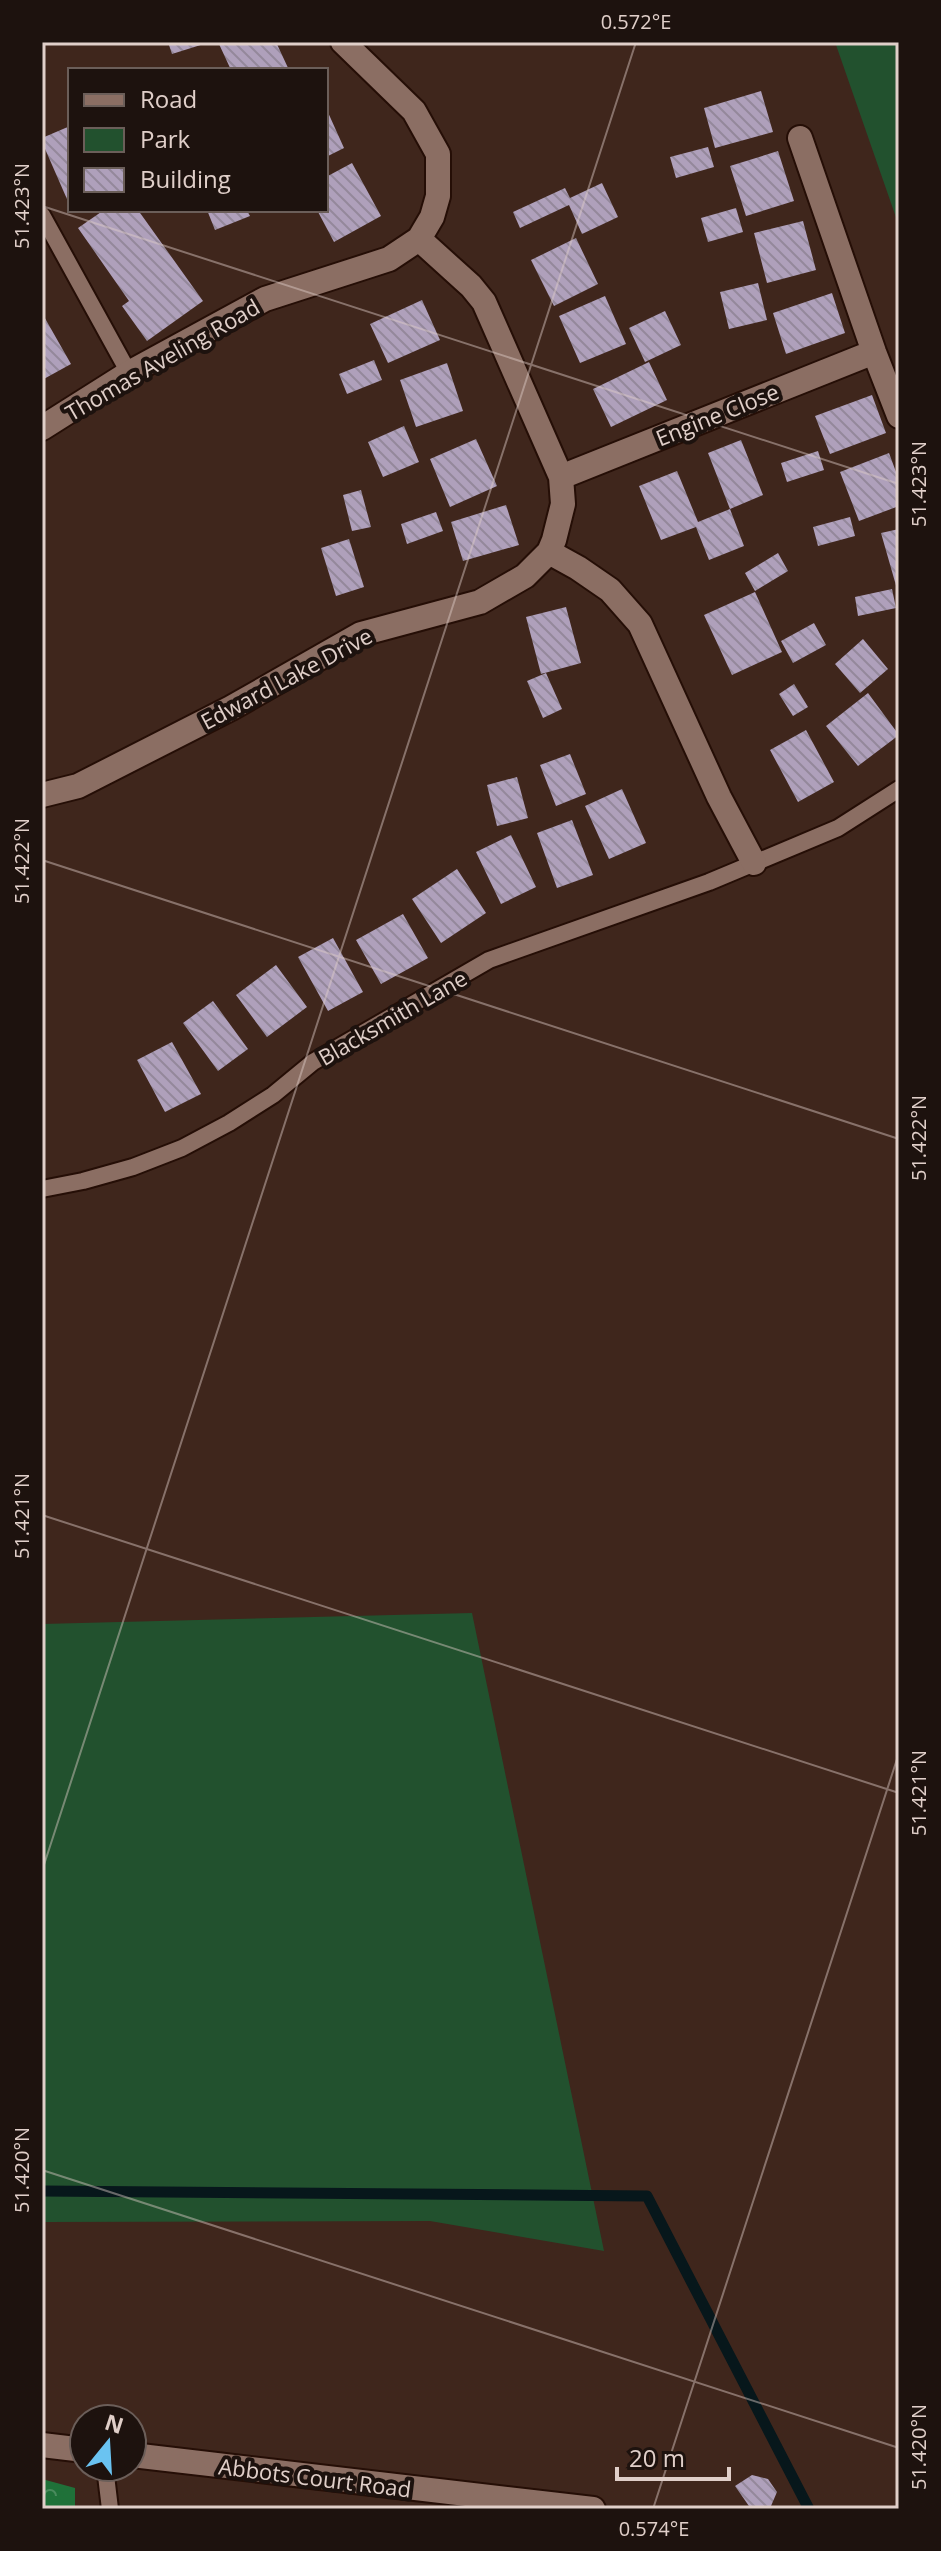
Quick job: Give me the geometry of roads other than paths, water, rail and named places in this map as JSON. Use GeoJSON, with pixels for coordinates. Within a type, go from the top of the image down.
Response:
{"type":"FeatureCollection","features":[{"type":"Feature","properties":{"kind":"street"},"geometry":{"type":"LineString","coordinates":[[343,42],[414,111],[438,154],[438,196],[432,217],[419,239]]}},
{"type":"Feature","properties":{"kind":"street"},"geometry":{"type":"LineString","coordinates":[[800,138],[899,416]]}},
{"type":"Feature","properties":{"kind":"street","name":"Thomas Aveling Road"},"geometry":{"type":"LineString","coordinates":[[42,428],[129,373],[265,299],[389,259],[419,239]]}},
{"type":"Feature","properties":{"kind":"street","name":"Edward Lake Drive"},"geometry":{"type":"LineString","coordinates":[[42,795],[78,786],[231,708],[361,634],[480,602],[525,576],[549,552],[561,516],[561,477],[484,302],[465,280],[419,239]]}},
{"type":"Feature","properties":{"kind":"street","name":"Engine Close"},"geometry":{"type":"LineString","coordinates":[[561,477],[874,352]]}},
{"type":"Feature","properties":{"kind":"street"},"geometry":{"type":"LineString","coordinates":[[549,552],[610,590],[640,624],[719,797],[754,863]]}},
{"type":"Feature","properties":{"kind":"street"},"geometry":{"type":"LineString","coordinates":[[42,2445],[68,2448]]}},
{"type":"Feature","properties":{"kind":"street","name":"Abbots Court Road"},"geometry":{"type":"LineString","coordinates":[[148,2457],[593,2509]]}},
{"type":"Feature","properties":{"kind":"lane"},"geometry":{"type":"LineString","coordinates":[[42,215],[129,373]]}},
{"type":"Feature","properties":{"kind":"lane","name":"Blacksmith Lane"},"geometry":{"type":"LineString","coordinates":[[42,1189],[133,1167],[182,1148],[273,1095],[313,1062],[489,960],[694,887],[838,828],[899,789]]}},
{"type":"Feature","properties":{"kind":"lane"},"geometry":{"type":"LineString","coordinates":[[107,2483],[110,2509]]}},
{"type":"Feature","properties":{"kind":"waterway"},"geometry":{"type":"LineString","coordinates":[[42,2191],[647,2196],[809,2509]]}}]}
